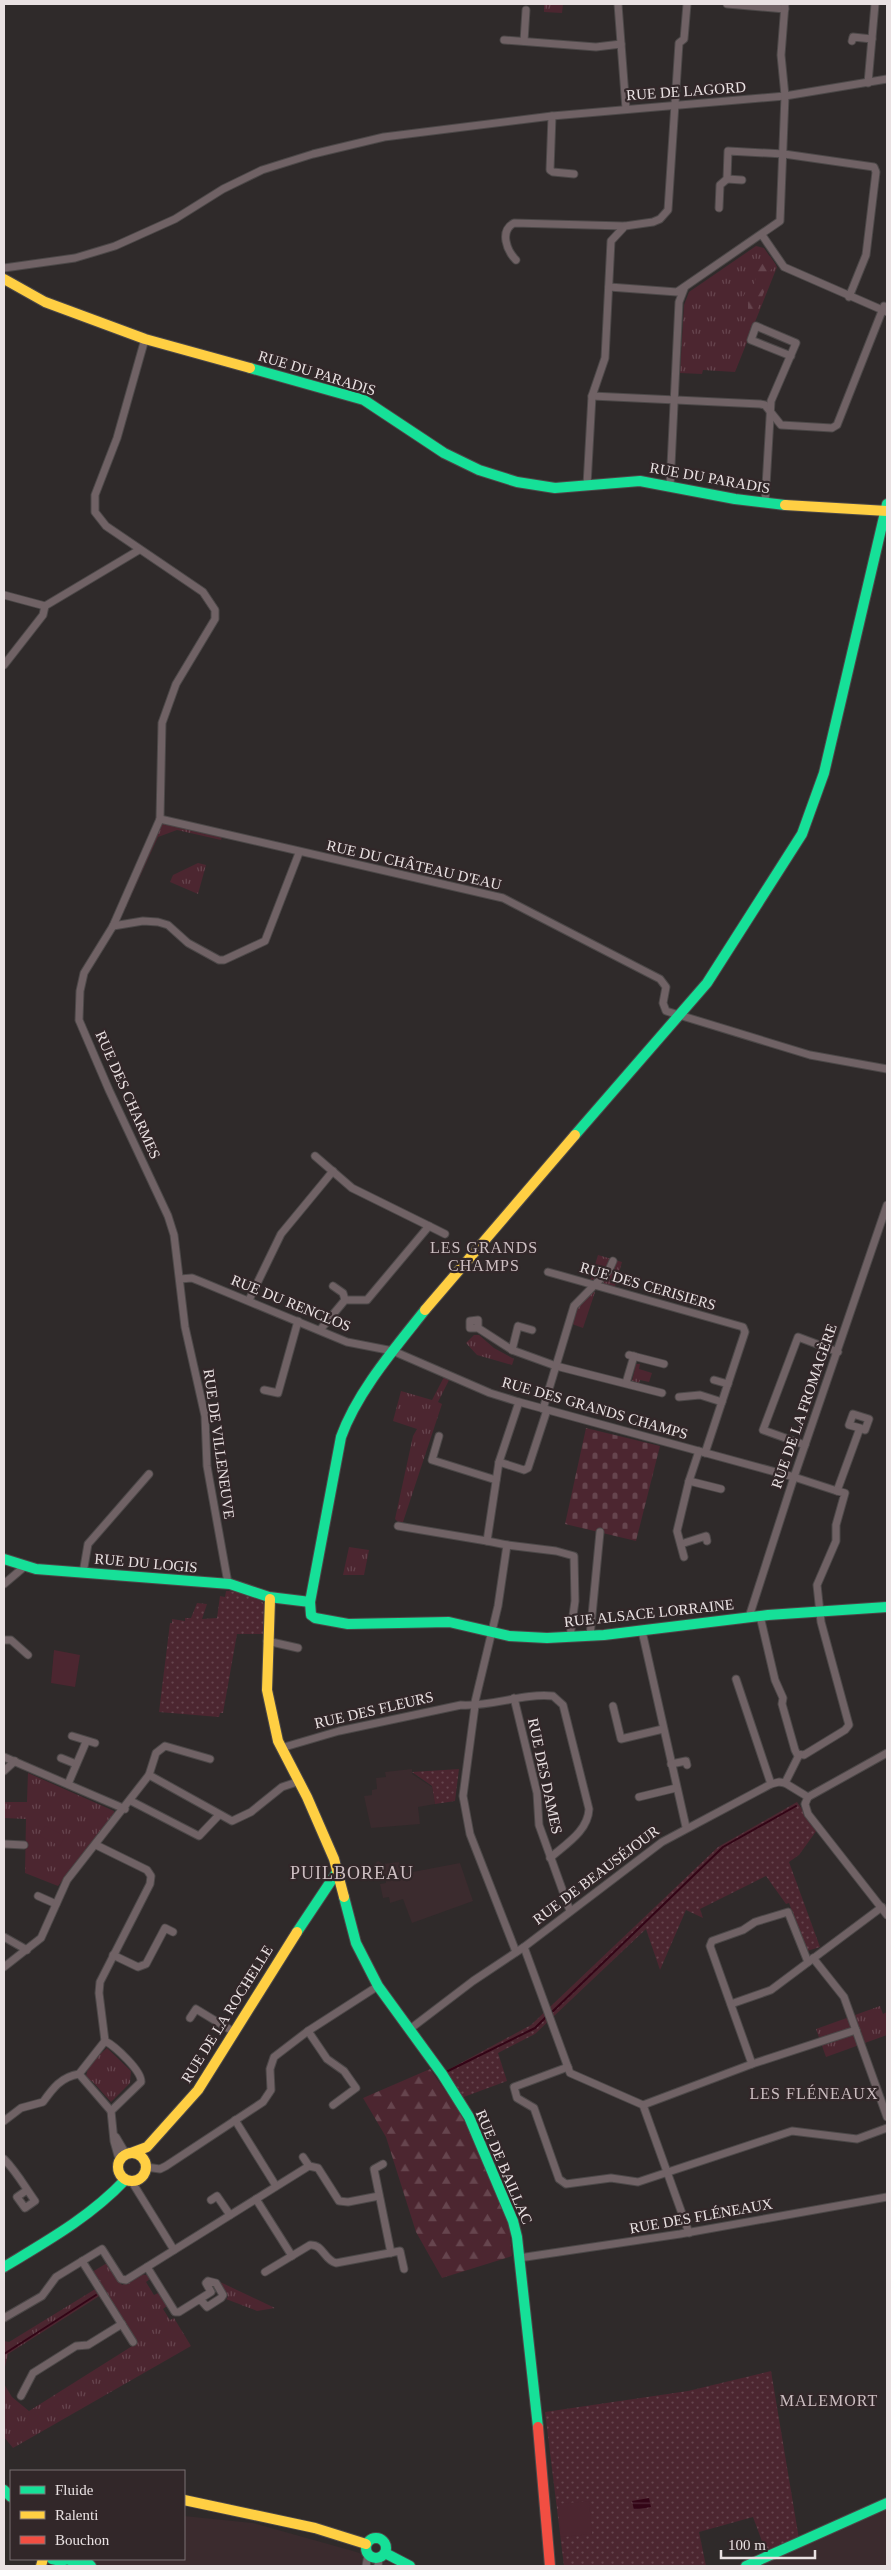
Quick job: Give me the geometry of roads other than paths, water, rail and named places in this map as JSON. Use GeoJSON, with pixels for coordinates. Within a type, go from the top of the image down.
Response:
{"type":"FeatureCollection","features":[{"type":"Feature","properties":{"kind":"street"},"geometry":{"type":"LineString","coordinates":[[618,4],[626,109]]}},
{"type":"Feature","properties":{"kind":"street"},"geometry":{"type":"LineString","coordinates":[[516,260],[507,247],[507,232],[510,225],[514,223],[625,226],[653,222],[660,219],[668,210],[673,106],[679,43],[684,39],[687,4]]}},
{"type":"Feature","properties":{"kind":"street"},"geometry":{"type":"LineString","coordinates":[[609,287],[673,293],[684,288],[780,222],[784,154],[785,96],[782,55],[785,7],[727,4]]}},
{"type":"Feature","properties":{"kind":"street"},"geometry":{"type":"LineString","coordinates":[[868,83],[875,4]]}},
{"type":"Feature","properties":{"kind":"street"},"geometry":{"type":"LineString","coordinates":[[524,41],[526,10]]}},
{"type":"Feature","properties":{"kind":"street"},"geometry":{"type":"LineString","coordinates":[[852,41],[852,37],[872,39]]}},
{"type":"Feature","properties":{"kind":"street"},"geometry":{"type":"LineString","coordinates":[[504,40],[596,46],[621,44]]}},
{"type":"Feature","properties":{"kind":"street","name":"RUE DE LAGORD"},"geometry":{"type":"LineString","coordinates":[[4,268],[75,258],[115,246],[150,231],[229,186],[283,162],[384,137],[552,116],[785,96],[887,79]]}},
{"type":"Feature","properties":{"kind":"street"},"geometry":{"type":"LineString","coordinates":[[552,116],[550,170],[574,174]]}},
{"type":"Feature","properties":{"kind":"street"},"geometry":{"type":"LineString","coordinates":[[719,208],[720,185],[726,179],[728,151],[784,154],[874,167],[876,172],[866,255],[850,295]]}},
{"type":"Feature","properties":{"kind":"street"},"geometry":{"type":"LineString","coordinates":[[726,179],[742,180]]}},
{"type":"Feature","properties":{"kind":"street"},"geometry":{"type":"LineString","coordinates":[[587,485],[592,396],[605,358],[611,241],[610,233],[603,226]]}},
{"type":"Feature","properties":{"kind":"street"},"geometry":{"type":"LineString","coordinates":[[611,241],[625,226]]}},
{"type":"Feature","properties":{"kind":"street"},"geometry":{"type":"LineString","coordinates":[[592,396],[760,404],[765,405],[778,423],[784,426],[835,427],[885,309],[784,267],[762,235]]}},
{"type":"Feature","properties":{"kind":"street","name":"RUE DU PARADIS"},"geometry":{"type":"LineString","coordinates":[[4,279],[45,302],[145,339],[364,400],[444,453],[479,470],[517,482],[555,488],[640,481],[766,503],[886,509]]}},
{"type":"Feature","properties":{"kind":"street"},"geometry":{"type":"LineString","coordinates":[[670,486],[679,302],[684,288]]}},
{"type":"Feature","properties":{"kind":"street"},"geometry":{"type":"LineString","coordinates":[[673,293],[679,302]]}},
{"type":"Feature","properties":{"kind":"street"},"geometry":{"type":"LineString","coordinates":[[766,503],[771,401],[791,356],[796,342],[756,326],[751,340],[791,356]]}},
{"type":"Feature","properties":{"kind":"street"},"geometry":{"type":"LineString","coordinates":[[145,339],[117,438],[95,495],[94,503],[100,520],[139,550],[202,592],[215,610],[215,619],[176,684],[162,723],[160,819]]}},
{"type":"Feature","properties":{"kind":"street"},"geometry":{"type":"LineString","coordinates":[[310,1602],[317,1577],[341,1437],[346,1423],[393,1351],[445,1285],[707,983],[802,834],[826,764],[886,509]]}},
{"type":"Feature","properties":{"kind":"street"},"geometry":{"type":"LineString","coordinates":[[4,595],[45,606],[139,550]]}},
{"type":"Feature","properties":{"kind":"street"},"geometry":{"type":"LineString","coordinates":[[4,665],[43,615],[45,606]]}},
{"type":"Feature","properties":{"kind":"street","name":"RUE DU CHÂTEAU D'EAU"},"geometry":{"type":"LineString","coordinates":[[160,819],[298,853],[503,898],[660,980],[666,987],[663,1003],[666,1011],[678,1016]]}},
{"type":"Feature","properties":{"kind":"street","name":"RUE DES CHARMES"},"geometry":{"type":"LineString","coordinates":[[160,819],[113,926],[84,973],[80,991],[79,1020],[109,1090],[168,1216],[174,1236],[180,1279]]}},
{"type":"Feature","properties":{"kind":"street"},"geometry":{"type":"LineString","coordinates":[[113,926],[143,921],[168,925],[188,943],[214,959],[224,960],[265,941],[298,853]]}},
{"type":"Feature","properties":{"kind":"street"},"geometry":{"type":"LineString","coordinates":[[678,1016],[810,1055],[887,1069]]}},
{"type":"Feature","properties":{"kind":"street"},"geometry":{"type":"LineString","coordinates":[[314,1156],[352,1188],[445,1234]]}},
{"type":"Feature","properties":{"kind":"street"},"geometry":{"type":"LineString","coordinates":[[249,1300],[281,1234],[333,1172]]}},
{"type":"Feature","properties":{"kind":"street","name":"RUE DE LA FROMAGÈRE"},"geometry":{"type":"LineString","coordinates":[[754,1616],[794,1477],[887,1205]]}},
{"type":"Feature","properties":{"kind":"street"},"geometry":{"type":"LineString","coordinates":[[345,1300],[367,1300],[429,1226]]}},
{"type":"Feature","properties":{"kind":"street"},"geometry":{"type":"LineString","coordinates":[[499,1462],[524,1470],[528,1468],[574,1306],[610,1269],[613,1260]]}},
{"type":"Feature","properties":{"kind":"street","name":"RUE DES CERISIERS"},"geometry":{"type":"LineString","coordinates":[[548,1272],[583,1281],[594,1287],[741,1326],[745,1332],[728,1384]]}},
{"type":"Feature","properties":{"kind":"street","name":"RUE DU RENCLOS"},"geometry":{"type":"LineString","coordinates":[[180,1279],[192,1278],[347,1342],[393,1351]]}},
{"type":"Feature","properties":{"kind":"street","name":"RUE DE VILLENEUVE"},"geometry":{"type":"LineString","coordinates":[[180,1279],[185,1327],[205,1416],[207,1466],[228,1583]]}},
{"type":"Feature","properties":{"kind":"street"},"geometry":{"type":"LineString","coordinates":[[333,1286],[343,1293],[345,1300]]}},
{"type":"Feature","properties":{"kind":"street"},"geometry":{"type":"LineString","coordinates":[[320,1330],[345,1300]]}},
{"type":"Feature","properties":{"kind":"street"},"geometry":{"type":"LineString","coordinates":[[264,1390],[278,1393],[298,1321]]}},
{"type":"Feature","properties":{"kind":"street"},"geometry":{"type":"LineString","coordinates":[[512,1350],[518,1326],[532,1330]]}},
{"type":"Feature","properties":{"kind":"street"},"geometry":{"type":"LineString","coordinates":[[478,1328],[512,1350],[556,1366],[662,1393]]}},
{"type":"Feature","properties":{"kind":"street"},"geometry":{"type":"LineString","coordinates":[[805,1445],[763,1430],[798,1338],[838,1352]]}},
{"type":"Feature","properties":{"kind":"street","name":"RUE DES GRANDS CHAMPS"},"geometry":{"type":"LineString","coordinates":[[393,1351],[490,1393],[545,1410],[794,1477],[837,1491]]}},
{"type":"Feature","properties":{"kind":"street"},"geometry":{"type":"LineString","coordinates":[[626,1383],[632,1355],[664,1364]]}},
{"type":"Feature","properties":{"kind":"street"},"geometry":{"type":"LineString","coordinates":[[684,1557],[677,1531],[689,1480],[702,1452],[728,1384],[714,1380]]}},
{"type":"Feature","properties":{"kind":"street"},"geometry":{"type":"LineString","coordinates":[[679,1397],[700,1395],[722,1402]]}},
{"type":"Feature","properties":{"kind":"street"},"geometry":{"type":"LineString","coordinates":[[487,1541],[499,1462],[519,1402]]}},
{"type":"Feature","properties":{"kind":"street"},"geometry":{"type":"LineString","coordinates":[[799,1755],[804,1755],[823,1745],[825,1741],[845,1730],[849,1725],[820,1612],[817,1585],[836,1541],[836,1525],[846,1493],[837,1491],[860,1428]]}},
{"type":"Feature","properties":{"kind":"street"},"geometry":{"type":"LineString","coordinates":[[439,1436],[432,1460],[496,1480]]}},
{"type":"Feature","properties":{"kind":"street"},"geometry":{"type":"LineString","coordinates":[[83,1573],[88,1544],[149,1474]]}},
{"type":"Feature","properties":{"kind":"street"},"geometry":{"type":"LineString","coordinates":[[689,1480],[721,1489]]}},
{"type":"Feature","properties":{"kind":"street"},"geometry":{"type":"LineString","coordinates":[[398,1526],[556,1551],[574,1556],[575,1600],[570,1637]]}},
{"type":"Feature","properties":{"kind":"street"},"geometry":{"type":"LineString","coordinates":[[590,1636],[600,1532]]}},
{"type":"Feature","properties":{"kind":"street"},"geometry":{"type":"LineString","coordinates":[[681,1544],[706,1536],[708,1541]]}},
{"type":"Feature","properties":{"kind":"street"},"geometry":{"type":"LineString","coordinates":[[507,1544],[498,1606],[475,1706],[463,1796],[470,1834],[516,1952]]}},
{"type":"Feature","properties":{"kind":"street","name":"RUE DU LOGIS"},"geometry":{"type":"LineString","coordinates":[[4,1560],[20,1566],[83,1573],[219,1584],[228,1583],[242,1591],[270,1599],[310,1602]]}},
{"type":"Feature","properties":{"kind":"street"},"geometry":{"type":"LineString","coordinates":[[4,1584],[20,1566]]}},
{"type":"Feature","properties":{"kind":"street","name":"RUE DE BAILLAC"},"geometry":{"type":"LineString","coordinates":[[270,1599],[267,1690],[281,1748],[300,1781],[334,1858],[356,1943],[378,1986],[410,2029],[469,2117],[513,2221],[534,2384],[550,2566]]}},
{"type":"Feature","properties":{"kind":"street","name":"RUE ALSACE LORRAINE"},"geometry":{"type":"LineString","coordinates":[[310,1602],[311,1615],[321,1620],[348,1624],[449,1622],[523,1637],[570,1637],[642,1632],[754,1616],[887,1606]]}},
{"type":"Feature","properties":{"kind":"street"},"geometry":{"type":"LineString","coordinates":[[754,1616],[775,1680],[783,1698],[782,1704],[795,1750],[799,1755]]}},
{"type":"Feature","properties":{"kind":"street"},"geometry":{"type":"LineString","coordinates":[[642,1632],[686,1827]]}},
{"type":"Feature","properties":{"kind":"street"},"geometry":{"type":"LineString","coordinates":[[4,1640],[11,1640],[28,1655]]}},
{"type":"Feature","properties":{"kind":"street"},"geometry":{"type":"LineString","coordinates":[[268,1641],[298,1648]]}},
{"type":"Feature","properties":{"kind":"street"},"geometry":{"type":"LineString","coordinates":[[736,1679],[771,1784]]}},
{"type":"Feature","properties":{"kind":"street","name":"RUE DES DAMES"},"geometry":{"type":"LineString","coordinates":[[475,1706],[514,1698],[553,1696],[563,1705],[589,1809],[589,1820],[585,1827],[550,1858]]}},
{"type":"Feature","properties":{"kind":"street","name":"RUE DES DAMES"},"geometry":{"type":"LineString","coordinates":[[514,1698],[537,1793],[539,1824],[570,1911]]}},
{"type":"Feature","properties":{"kind":"street","name":"RUE DES FLEURS"},"geometry":{"type":"LineString","coordinates":[[281,1748],[395,1719],[461,1705],[475,1706]]}},
{"type":"Feature","properties":{"kind":"street"},"geometry":{"type":"LineString","coordinates":[[613,1706],[621,1739],[663,1729]]}},
{"type":"Feature","properties":{"kind":"street"},"geometry":{"type":"LineString","coordinates":[[72,1736],[86,1742],[95,1743]]}},
{"type":"Feature","properties":{"kind":"street"},"geometry":{"type":"LineString","coordinates":[[68,1784],[86,1742]]}},
{"type":"Feature","properties":{"kind":"street"},"geometry":{"type":"LineString","coordinates":[[4,1967],[41,1938],[67,1880],[131,1801],[149,1775],[156,1753],[165,1746],[210,1759]]}},
{"type":"Feature","properties":{"kind":"street"},"geometry":{"type":"LineString","coordinates":[[887,1753],[808,1797],[806,1807],[808,1814],[887,1914]]}},
{"type":"Feature","properties":{"kind":"street"},"geometry":{"type":"LineString","coordinates":[[799,1755],[785,1783],[808,1797]]}},
{"type":"Feature","properties":{"kind":"street"},"geometry":{"type":"LineString","coordinates":[[4,1757],[125,1808]]}},
{"type":"Feature","properties":{"kind":"street"},"geometry":{"type":"LineString","coordinates":[[61,1758],[76,1764]]}},
{"type":"Feature","properties":{"kind":"street"},"geometry":{"type":"LineString","coordinates":[[4,1771],[15,1761]]}},
{"type":"Feature","properties":{"kind":"street"},"geometry":{"type":"LineString","coordinates":[[671,1764],[686,1761],[687,1765]]}},
{"type":"Feature","properties":{"kind":"street"},"geometry":{"type":"LineString","coordinates":[[149,1775],[232,1821],[242,1818],[282,1787],[300,1781]]}},
{"type":"Feature","properties":{"kind":"street","name":"RUE DE BEAUSÉJOUR"},"geometry":{"type":"LineString","coordinates":[[410,2029],[524,1947],[649,1851],[686,1827],[771,1784],[785,1783]]}},
{"type":"Feature","properties":{"kind":"street"},"geometry":{"type":"LineString","coordinates":[[639,1797],[676,1788]]}},
{"type":"Feature","properties":{"kind":"street"},"geometry":{"type":"LineString","coordinates":[[131,1801],[199,1836],[219,1815]]}},
{"type":"Feature","properties":{"kind":"street"},"geometry":{"type":"LineString","coordinates":[[4,1844],[24,1845]]}},
{"type":"Feature","properties":{"kind":"street"},"geometry":{"type":"LineString","coordinates":[[4,2121],[21,2108],[43,2102],[51,2090],[65,2077],[79,2074],[105,2041],[98,1987],[150,1884],[151,1876],[147,1870],[96,1845]]}},
{"type":"Feature","properties":{"kind":"street","name":"RUE DE LA ROCHELLE"},"geometry":{"type":"LineString","coordinates":[[145,2163],[147,2147],[198,2090],[338,1872]]}},
{"type":"Feature","properties":{"kind":"street"},"geometry":{"type":"LineString","coordinates":[[324,1892],[333,1891],[343,1894]]}},
{"type":"Feature","properties":{"kind":"street"},"geometry":{"type":"LineString","coordinates":[[38,1896],[56,1904]]}},
{"type":"Feature","properties":{"kind":"street"},"geometry":{"type":"LineString","coordinates":[[731,2004],[771,1990],[882,1907]]}},
{"type":"Feature","properties":{"kind":"street"},"geometry":{"type":"LineString","coordinates":[[752,2064],[710,1946],[712,1941],[743,1930],[755,1922],[788,1912],[811,1960],[844,1997],[887,2117]]}},
{"type":"Feature","properties":{"kind":"street"},"geometry":{"type":"LineString","coordinates":[[113,1955],[142,1967],[146,1964],[165,1928],[173,1932]]}},
{"type":"Feature","properties":{"kind":"street"},"geometry":{"type":"LineString","coordinates":[[4,1937],[27,1950]]}},
{"type":"Feature","properties":{"kind":"street"},"geometry":{"type":"LineString","coordinates":[[524,1947],[568,2068],[572,2074],[643,2105],[752,2064],[856,2030]]}},
{"type":"Feature","properties":{"kind":"street"},"geometry":{"type":"LineString","coordinates":[[126,2155],[139,2154],[145,2163],[160,2169],[166,2166],[268,2097],[271,2090],[270,2069],[274,2057],[308,2031],[378,1986]]}},
{"type":"Feature","properties":{"kind":"street"},"geometry":{"type":"LineString","coordinates":[[190,2018],[196,2009],[234,2032]]}},
{"type":"Feature","properties":{"kind":"street"},"geometry":{"type":"LineString","coordinates":[[308,2031],[327,2059],[344,2071],[356,2088],[333,2105]]}},
{"type":"Feature","properties":{"kind":"street"},"geometry":{"type":"LineString","coordinates":[[105,2041],[111,2044],[139,2072],[142,2079],[111,2111]]}},
{"type":"Feature","properties":{"kind":"street"},"geometry":{"type":"LineString","coordinates":[[568,2068],[514,2087],[517,2098],[534,2108],[562,2182],[571,2184],[611,2178],[638,2182],[792,2131],[857,2140],[887,2128]]}},
{"type":"Feature","properties":{"kind":"street"},"geometry":{"type":"LineString","coordinates":[[79,2074],[111,2111],[114,2141],[126,2155],[125,2178],[174,2250]]}},
{"type":"Feature","properties":{"kind":"street"},"geometry":{"type":"LineString","coordinates":[[643,2105],[689,2233]]}},
{"type":"Feature","properties":{"kind":"street"},"geometry":{"type":"LineString","coordinates":[[234,2120],[276,2186]]}},
{"type":"Feature","properties":{"kind":"street"},"geometry":{"type":"LineString","coordinates":[[126,2155],[147,2147]]}},
{"type":"Feature","properties":{"kind":"street"},"geometry":{"type":"LineString","coordinates":[[303,2157],[309,2166]]}},
{"type":"Feature","properties":{"kind":"street"},"geometry":{"type":"LineString","coordinates":[[4,2159],[27,2190]]}},
{"type":"Feature","properties":{"kind":"street"},"geometry":{"type":"LineString","coordinates":[[4,2267],[82,2219],[113,2182],[125,2178],[142,2177],[145,2163]]}},
{"type":"Feature","properties":{"kind":"street"},"geometry":{"type":"LineString","coordinates":[[383,2164],[374,2169],[391,2253]]}},
{"type":"Feature","properties":{"kind":"street"},"geometry":{"type":"LineString","coordinates":[[4,2318],[42,2296],[56,2276],[102,2249],[122,2280],[309,2166],[313,2165],[318,2168],[339,2201],[348,2202],[379,2196]]}},
{"type":"Feature","properties":{"kind":"street"},"geometry":{"type":"LineString","coordinates":[[211,2200],[217,2196],[230,2215]]}},
{"type":"Feature","properties":{"kind":"street","name":"RUE DES FLÉNEAUX"},"geometry":{"type":"LineString","coordinates":[[519,2258],[689,2233],[887,2197]]}},
{"type":"Feature","properties":{"kind":"street"},"geometry":{"type":"LineString","coordinates":[[256,2199],[292,2256]]}},
{"type":"Feature","properties":{"kind":"street"},"geometry":{"type":"LineString","coordinates":[[265,2272],[315,2245],[320,2248],[328,2259],[336,2263],[400,2251],[404,2269]]}},
{"type":"Feature","properties":{"kind":"street"},"geometry":{"type":"LineString","coordinates":[[82,2261],[133,2342]]}},
{"type":"Feature","properties":{"kind":"street"},"geometry":{"type":"LineString","coordinates":[[146,2267],[172,2310],[179,2312],[200,2299]]}},
{"type":"Feature","properties":{"kind":"street"},"geometry":{"type":"LineString","coordinates":[[21,2396],[33,2373],[76,2346],[88,2345],[122,2324]]}},
{"type":"Feature","properties":{"kind":"street"},"geometry":{"type":"LineString","coordinates":[[185,2500],[315,2528],[366,2544]]}},
{"type":"Feature","properties":{"kind":"street"},"geometry":{"type":"LineString","coordinates":[[746,2566],[887,2503]]}},
{"type":"Feature","properties":{"kind":"street"},"geometry":{"type":"LineString","coordinates":[[366,2544],[371,2539],[379,2538],[386,2545],[381,2559]]}},
{"type":"Feature","properties":{"kind":"street"},"geometry":{"type":"LineString","coordinates":[[366,2544],[368,2555],[366,2566]]}},
{"type":"Feature","properties":{"kind":"street"},"geometry":{"type":"LineString","coordinates":[[368,2555],[410,2566]]}},
{"type":"Feature","properties":{"kind":"street"},"geometry":{"type":"LineString","coordinates":[[61,2561],[80,2566]]}},
{"type":"Feature","properties":{"kind":"waterway"},"geometry":{"type":"LineString","coordinates":[[550,2014],[723,1847],[796,1806]]}},
{"type":"Feature","properties":{"kind":"waterway"},"geometry":{"type":"LineString","coordinates":[[446,2072],[535,2028],[546,2017]]}},
{"type":"Feature","properties":{"kind":"waterway"},"geometry":{"type":"LineString","coordinates":[[4,2354],[96,2295]]}},
{"type":"Feature","properties":{"kind":"district","name":"LES GRANDS CHAMPS"},"geometry":{"type":"Point","coordinates":[484,1256]}},
{"type":"Feature","properties":{"kind":"district","name":"PUILBOREAU"},"geometry":{"type":"Point","coordinates":[352,1873]}},
{"type":"Feature","properties":{"kind":"district","name":"LES FLÉNEAUX"},"geometry":{"type":"Point","coordinates":[814,2093]}},
{"type":"Feature","properties":{"kind":"district","name":"MALEMORT"},"geometry":{"type":"Point","coordinates":[829,2400]}}]}
